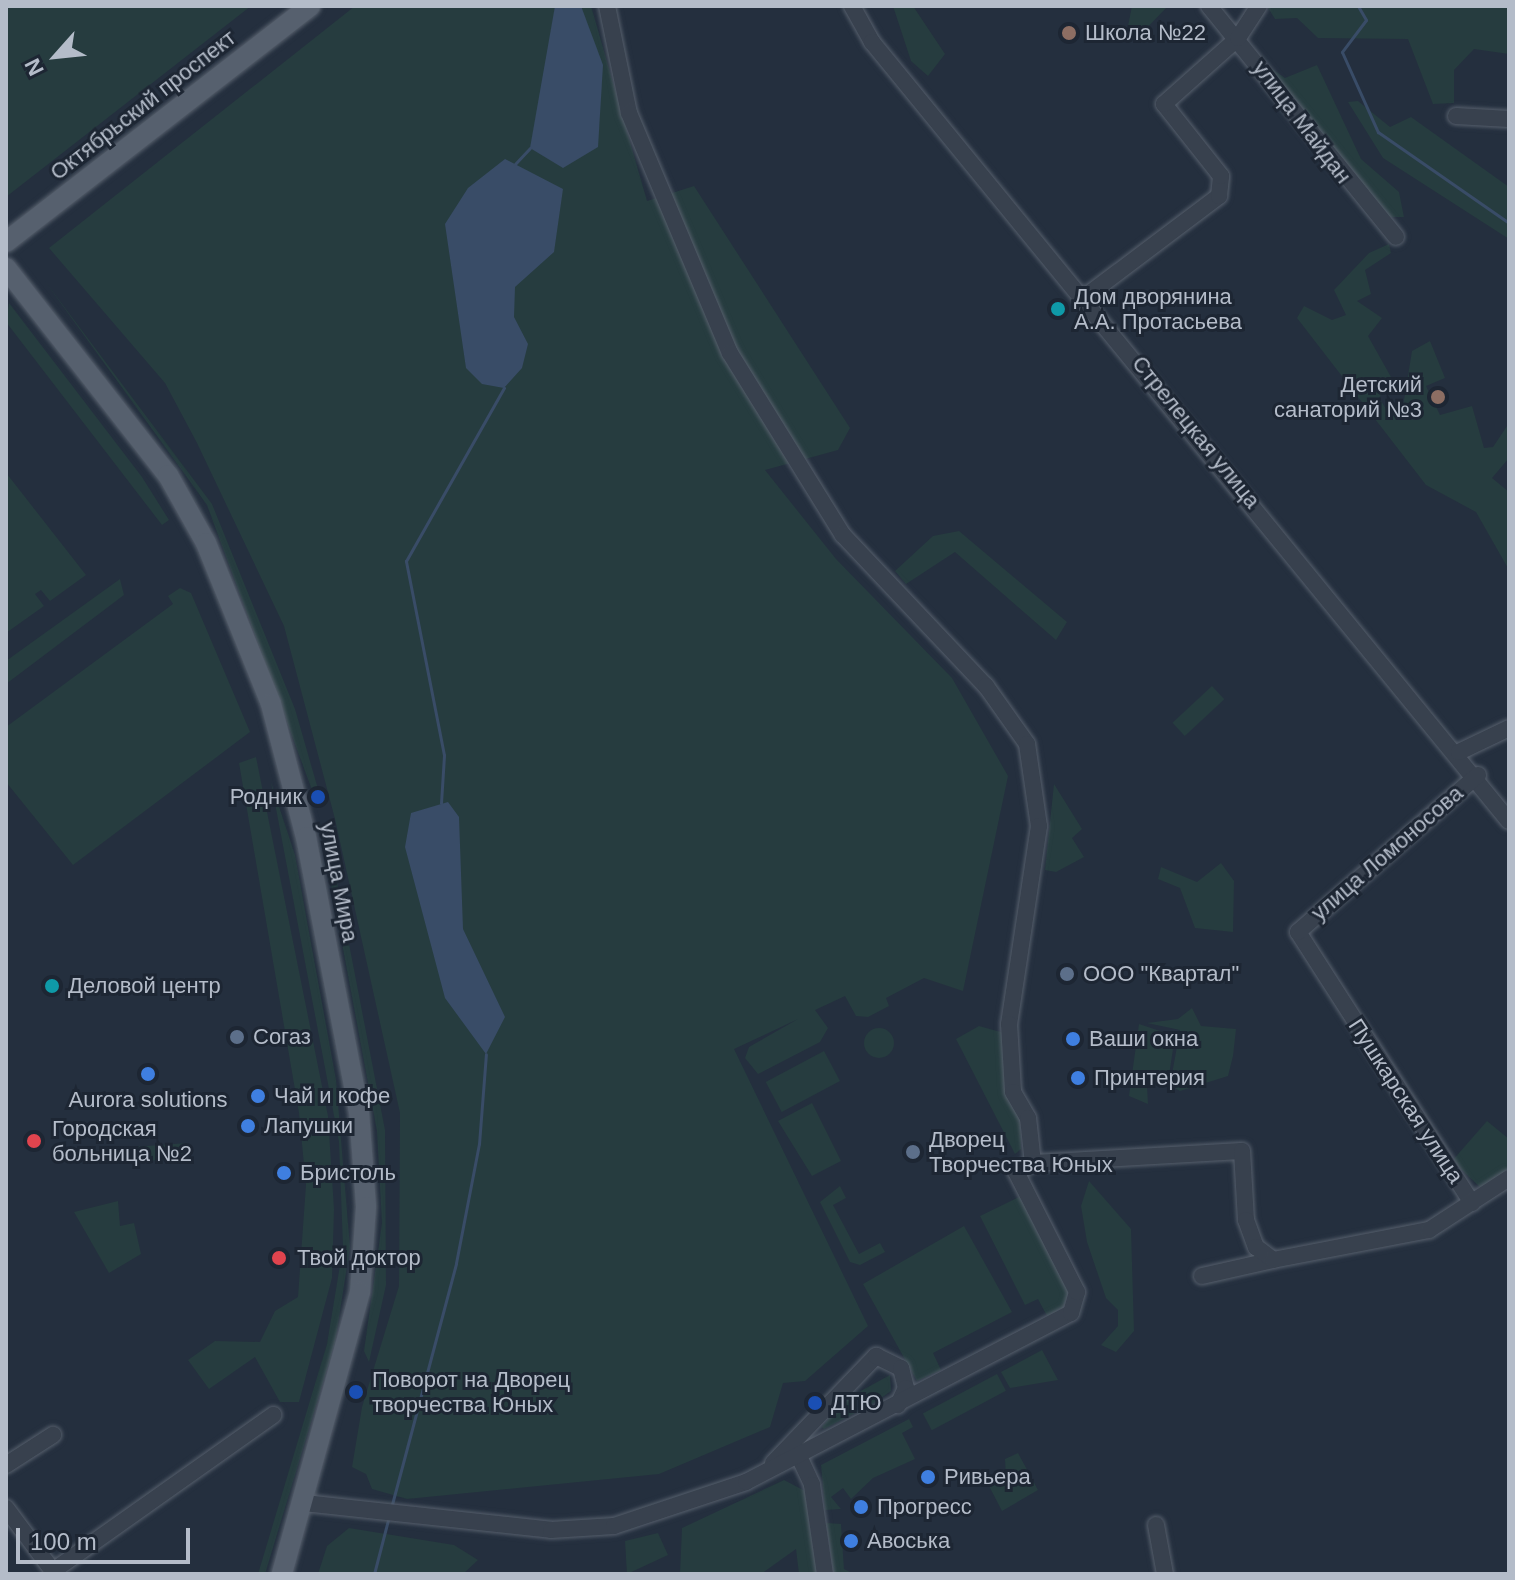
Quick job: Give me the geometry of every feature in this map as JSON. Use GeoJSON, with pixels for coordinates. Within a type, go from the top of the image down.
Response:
{"type":"FeatureCollection","features":[{"type":"Feature","properties":{"kind":"main road","name":"Октябрьский проспект"},"geometry":{"type":"LineString","coordinates":[[6,242],[310,6]]}},
{"type":"Feature","properties":{"kind":"main road","name":"улица Мира"},"geometry":{"type":"LineString","coordinates":[[6,268],[168,475],[206,543],[271,704],[306,837],[359,1111],[366,1207],[360,1292],[282,1574]]}},
{"type":"Feature","properties":{"kind":"street"},"geometry":{"type":"LineString","coordinates":[[607,6],[629,113],[730,353],[843,535],[986,686],[1027,744],[1039,826],[1009,1024],[1013,1092],[1028,1118],[1033,1163]]}},
{"type":"Feature","properties":{"kind":"street","name":"Стрелецкая улица"},"geometry":{"type":"LineString","coordinates":[[852,6],[872,42],[1478,775],[1509,821]]}},
{"type":"Feature","properties":{"kind":"street","name":"улица Майдан"},"geometry":{"type":"LineString","coordinates":[[1209,6],[1238,38],[1331,165],[1396,237]]}},
{"type":"Feature","properties":{"kind":"street"},"geometry":{"type":"LineString","coordinates":[[1085,297],[1219,196],[1221,176],[1164,104],[1238,38],[1259,6]]}},
{"type":"Feature","properties":{"kind":"street"},"geometry":{"type":"LineString","coordinates":[[1456,116],[1509,119]]}},
{"type":"Feature","properties":{"kind":"street","name":"улица Ломоносова"},"geometry":{"type":"LineString","coordinates":[[1459,752],[1509,728]]}},
{"type":"Feature","properties":{"kind":"street","name":"улица Ломоносова"},"geometry":{"type":"LineString","coordinates":[[1298,932],[1478,775]]}},
{"type":"Feature","properties":{"kind":"street","name":"Пушкарская улица"},"geometry":{"type":"LineString","coordinates":[[1202,1276],[1429,1230],[1472,1203],[1298,932]]}},
{"type":"Feature","properties":{"kind":"street"},"geometry":{"type":"LineString","coordinates":[[304,1503],[458,1523],[614,1526],[746,1482],[797,1451],[898,1405],[1071,1313],[1077,1292],[1016,1172],[1033,1163],[1112,1153],[1242,1151],[1246,1220],[1256,1247],[1273,1260]]}},
{"type":"Feature","properties":{"kind":"street"},"geometry":{"type":"LineString","coordinates":[[1472,1203],[1509,1178]]}},
{"type":"Feature","properties":{"kind":"street"},"geometry":{"type":"LineString","coordinates":[[797,1451],[876,1356],[901,1368],[906,1388],[898,1405]]}},
{"type":"Feature","properties":{"kind":"street"},"geometry":{"type":"LineString","coordinates":[[6,1508],[54,1573],[273,1415]]}},
{"type":"Feature","properties":{"kind":"street"},"geometry":{"type":"LineString","coordinates":[[6,1465],[53,1435]]}},
{"type":"Feature","properties":{"kind":"street"},"geometry":{"type":"LineString","coordinates":[[797,1451],[812,1485],[825,1574]]}},
{"type":"Feature","properties":{"kind":"street"},"geometry":{"type":"LineString","coordinates":[[1156,1525],[1165,1574]]}},
{"type":"Feature","properties":{"kind":"green space"},"geometry":{"type":"Polygon","coordinates":[[[6,6],[251,6],[6,197],[6,6]]]}},
{"type":"Feature","properties":{"kind":"green space"},"geometry":{"type":"Polygon","coordinates":[[[355,6],[591,6],[647,201],[694,186],[850,428],[838,450],[765,470],[836,559],[952,678],[1008,776],[963,991],[924,978],[886,998],[889,1006],[868,1017],[856,1016],[845,996],[815,1010],[828,1028],[820,1042],[758,1074],[745,1058],[749,1047],[798,1019],[734,1049],[868,1326],[805,1381],[783,1383],[770,1427],[659,1474],[407,1499],[372,1489],[366,1474],[352,1467],[362,1407],[399,1286],[400,1113],[335,819],[284,626],[197,443],[165,383],[49,248],[355,6]]]}},
{"type":"Feature","properties":{"kind":"green space"},"geometry":{"type":"Polygon","coordinates":[[[893,6],[913,6],[945,54],[928,76],[911,61],[893,6]]]}},
{"type":"Feature","properties":{"kind":"green space"},"geometry":{"type":"Polygon","coordinates":[[[1132,6],[1168,6],[1140,35],[1128,26],[1132,6]]]}},
{"type":"Feature","properties":{"kind":"green space"},"geometry":{"type":"Polygon","coordinates":[[[1267,6],[1509,6],[1509,54],[1474,49],[1454,70],[1454,103],[1433,104],[1408,39],[1318,38],[1297,18],[1275,19],[1267,6]]]}},
{"type":"Feature","properties":{"kind":"green space"},"geometry":{"type":"Polygon","coordinates":[[[1261,61],[1285,78],[1317,65],[1361,159],[1399,192],[1404,217],[1387,217],[1261,61]]]}},
{"type":"Feature","properties":{"kind":"green space"},"geometry":{"type":"Polygon","coordinates":[[[1358,101],[1390,127],[1411,117],[1509,187],[1509,239],[1383,158],[1348,102],[1358,101]]]}},
{"type":"Feature","properties":{"kind":"green space"},"geometry":{"type":"Polygon","coordinates":[[[1389,244],[1391,253],[1365,270],[1371,294],[1357,301],[1382,318],[1368,336],[1391,377],[1379,398],[1388,412],[1403,406],[1412,351],[1430,341],[1445,378],[1426,386],[1440,415],[1472,406],[1484,448],[1493,447],[1509,423],[1509,458],[1492,478],[1509,492],[1509,570],[1476,512],[1426,485],[1297,318],[1304,306],[1332,320],[1346,315],[1334,290],[1369,253],[1389,244]]]}},
{"type":"Feature","properties":{"kind":"green space"},"geometry":{"type":"Polygon","coordinates":[[[44,280],[212,504],[295,709],[318,789],[312,790],[207,505],[44,280]]]}},
{"type":"Feature","properties":{"kind":"green space"},"geometry":{"type":"Polygon","coordinates":[[[9,303],[142,477],[169,520],[162,525],[6,322],[9,303]]]}},
{"type":"Feature","properties":{"kind":"green space"},"geometry":{"type":"Polygon","coordinates":[[[7,474],[86,575],[50,601],[41,590],[35,594],[44,606],[6,633],[7,474]]]}},
{"type":"Feature","properties":{"kind":"green space"},"geometry":{"type":"Polygon","coordinates":[[[959,531],[1067,622],[1056,640],[955,552],[906,584],[895,571],[933,536],[959,531]]]}},
{"type":"Feature","properties":{"kind":"green space"},"geometry":{"type":"Polygon","coordinates":[[[120,579],[124,595],[6,684],[6,661],[120,579]]]}},
{"type":"Feature","properties":{"kind":"green space"},"geometry":{"type":"Polygon","coordinates":[[[180,588],[191,593],[250,732],[73,865],[6,782],[6,727],[173,604],[168,596],[180,588]]]}},
{"type":"Feature","properties":{"kind":"green space"},"geometry":{"type":"Polygon","coordinates":[[[1212,686],[1224,699],[1185,736],[1173,723],[1212,686]]]}},
{"type":"Feature","properties":{"kind":"green space"},"geometry":{"type":"Polygon","coordinates":[[[256,757],[328,1116],[334,1209],[332,1278],[299,1402],[280,1402],[255,1357],[209,1389],[188,1360],[215,1341],[260,1342],[275,1311],[298,1297],[306,1185],[299,1113],[239,763],[256,757]]]}},
{"type":"Feature","properties":{"kind":"green space"},"geometry":{"type":"Polygon","coordinates":[[[271,782],[295,855],[336,1080],[350,1247],[335,1343],[265,1574],[258,1574],[327,1344],[343,1247],[339,1142],[271,782]]]}},
{"type":"Feature","properties":{"kind":"green space"},"geometry":{"type":"Polygon","coordinates":[[[1054,784],[1082,829],[1072,838],[1084,857],[1056,872],[1045,870],[1054,784]]]}},
{"type":"Feature","properties":{"kind":"green space"},"geometry":{"type":"Polygon","coordinates":[[[328,835],[385,1130],[386,1285],[369,1362],[364,1351],[382,1223],[377,1131],[322,836],[328,835]]]}},
{"type":"Feature","properties":{"kind":"green space"},"geometry":{"type":"Polygon","coordinates":[[[1221,863],[1234,881],[1233,932],[1195,928],[1180,888],[1158,879],[1161,867],[1197,882],[1221,863]]]}},
{"type":"Feature","properties":{"kind":"green space"},"geometry":{"type":"Polygon","coordinates":[[[1192,1008],[1201,1026],[1236,1029],[1233,1056],[1228,1076],[1180,1091],[1170,1085],[1180,1030],[1147,1023],[1178,1019],[1192,1008]]]}},
{"type":"Feature","properties":{"kind":"green space"},"geometry":{"type":"Polygon","coordinates":[[[1139,1024],[1175,1036],[1168,1082],[1147,1086],[1148,1104],[1129,1096],[1139,1024]]]}},
{"type":"Feature","properties":{"kind":"green space"},"geometry":{"type":"Polygon","coordinates":[[[979,1026],[1004,1033],[1020,1117],[1021,1149],[1015,1154],[956,1039],[979,1026]]]}},
{"type":"Feature","properties":{"kind":"green space"},"geometry":{"type":"Polygon","coordinates":[[[879,1028],[890,1032],[894,1043],[890,1054],[879,1058],[868,1054],[864,1043],[868,1032],[879,1028]]]}},
{"type":"Feature","properties":{"kind":"green space"},"geometry":{"type":"Polygon","coordinates":[[[824,1051],[840,1081],[782,1112],[766,1082],[824,1051]]]}},
{"type":"Feature","properties":{"kind":"green space"},"geometry":{"type":"Polygon","coordinates":[[[812,1103],[841,1161],[812,1176],[778,1121],[812,1103]]]}},
{"type":"Feature","properties":{"kind":"green space"},"geometry":{"type":"Polygon","coordinates":[[[1487,1121],[1509,1139],[1509,1173],[1480,1187],[1452,1161],[1487,1121]]]}},
{"type":"Feature","properties":{"kind":"green space"},"geometry":{"type":"Polygon","coordinates":[[[188,1143],[189,1158],[126,1162],[125,1147],[188,1143]]]}},
{"type":"Feature","properties":{"kind":"green space"},"geometry":{"type":"Polygon","coordinates":[[[1089,1181],[1131,1229],[1134,1331],[1116,1352],[1101,1345],[1118,1326],[1118,1310],[1106,1298],[1087,1242],[1081,1206],[1089,1181]]]}},
{"type":"Feature","properties":{"kind":"green space"},"geometry":{"type":"Polygon","coordinates":[[[840,1186],[846,1198],[833,1205],[859,1254],[880,1243],[885,1252],[860,1265],[850,1262],[820,1202],[840,1186]]]}},
{"type":"Feature","properties":{"kind":"green space"},"geometry":{"type":"Polygon","coordinates":[[[1021,1196],[1070,1289],[1063,1308],[1047,1316],[1038,1299],[1025,1305],[980,1216],[1021,1196]]]}},
{"type":"Feature","properties":{"kind":"green space"},"geometry":{"type":"Polygon","coordinates":[[[118,1201],[120,1226],[134,1223],[141,1254],[109,1273],[74,1212],[118,1201]]]}},
{"type":"Feature","properties":{"kind":"green space"},"geometry":{"type":"Polygon","coordinates":[[[964,1226],[1012,1312],[933,1353],[941,1370],[917,1381],[863,1284],[964,1226]]]}},
{"type":"Feature","properties":{"kind":"green space"},"geometry":{"type":"Polygon","coordinates":[[[1042,1350],[1058,1380],[1010,1388],[1001,1372],[1042,1350]]]}},
{"type":"Feature","properties":{"kind":"green space"},"geometry":{"type":"Polygon","coordinates":[[[997,1374],[1006,1391],[932,1430],[923,1413],[997,1374]]]}},
{"type":"Feature","properties":{"kind":"green space"},"geometry":{"type":"Polygon","coordinates":[[[890,1375],[891,1391],[867,1408],[859,1392],[890,1375]]]}},
{"type":"Feature","properties":{"kind":"green space"},"geometry":{"type":"Polygon","coordinates":[[[849,1394],[857,1412],[824,1429],[822,1427],[849,1394]]]}},
{"type":"Feature","properties":{"kind":"green space"},"geometry":{"type":"Polygon","coordinates":[[[909,1419],[913,1427],[902,1433],[915,1459],[873,1478],[851,1499],[843,1488],[831,1497],[841,1509],[825,1510],[821,1465],[909,1419]]]}},
{"type":"Feature","properties":{"kind":"green space"},"geometry":{"type":"Polygon","coordinates":[[[1018,1453],[1038,1490],[1002,1511],[989,1486],[1006,1478],[1005,1459],[1018,1453]]]}},
{"type":"Feature","properties":{"kind":"green space"},"geometry":{"type":"Polygon","coordinates":[[[784,1480],[807,1492],[817,1574],[799,1574],[796,1549],[761,1574],[680,1574],[682,1528],[784,1480]]]}},
{"type":"Feature","properties":{"kind":"green space"},"geometry":{"type":"Polygon","coordinates":[[[826,1523],[841,1524],[844,1569],[854,1574],[834,1574],[826,1523]]]}},
{"type":"Feature","properties":{"kind":"green space"},"geometry":{"type":"Polygon","coordinates":[[[349,1528],[454,1545],[478,1560],[463,1574],[318,1574],[327,1546],[349,1528]]]}},
{"type":"Feature","properties":{"kind":"green space"},"geometry":{"type":"Polygon","coordinates":[[[658,1533],[668,1555],[627,1574],[625,1541],[658,1533]]]}},
{"type":"Feature","properties":{"kind":"water"},"geometry":{"type":"Polygon","coordinates":[[[555,6],[581,6],[603,65],[598,147],[563,168],[530,148],[555,6]]]}},
{"type":"Feature","properties":{"kind":"water"},"geometry":{"type":"Polygon","coordinates":[[[505,159],[563,189],[554,252],[515,287],[514,317],[528,344],[522,368],[504,388],[482,384],[466,368],[445,224],[468,188],[505,159]]]}},
{"type":"Feature","properties":{"kind":"water"},"geometry":{"type":"Polygon","coordinates":[[[448,802],[459,817],[463,929],[505,1017],[486,1054],[445,998],[405,847],[411,813],[448,802]]]}},
{"type":"Feature","properties":{"kind":"waterway"},"geometry":{"type":"LineString","coordinates":[[1358,6],[1366,20],[1342,52],[1378,132],[1509,223]]}},
{"type":"Feature","properties":{"kind":"waterway"},"geometry":{"type":"LineString","coordinates":[[515,164],[530,148]]}},
{"type":"Feature","properties":{"kind":"waterway"},"geometry":{"type":"LineString","coordinates":[[441,803],[444,755],[406,561],[504,388]]}},
{"type":"Feature","properties":{"kind":"waterway"},"geometry":{"type":"LineString","coordinates":[[391,1508],[456,1263],[479,1144],[486,1054]]}},
{"type":"Feature","properties":{"kind":"waterway"},"geometry":{"type":"LineString","coordinates":[[374,1574],[388,1520]]}},
{"type":"Feature","properties":{"kind":"place","name":"Школа №22"},"geometry":{"type":"Point","coordinates":[1069,33]}},
{"type":"Feature","properties":{"kind":"place","name":"Дом дворянина А.А. Протасьева"},"geometry":{"type":"Point","coordinates":[1058,309]}},
{"type":"Feature","properties":{"kind":"place","name":"Детский санаторий №3"},"geometry":{"type":"Point","coordinates":[1438,397]}},
{"type":"Feature","properties":{"kind":"place","name":"Родник"},"geometry":{"type":"Point","coordinates":[318,797]}},
{"type":"Feature","properties":{"kind":"place","name":"ООО \"Квартал\""},"geometry":{"type":"Point","coordinates":[1067,974]}},
{"type":"Feature","properties":{"kind":"place","name":"Деловой центр"},"geometry":{"type":"Point","coordinates":[52,986]}},
{"type":"Feature","properties":{"kind":"place","name":"Согаз"},"geometry":{"type":"Point","coordinates":[237,1037]}},
{"type":"Feature","properties":{"kind":"place","name":"Ваши окна"},"geometry":{"type":"Point","coordinates":[1073,1039]}},
{"type":"Feature","properties":{"kind":"place","name":"Aurora solutions"},"geometry":{"type":"Point","coordinates":[148,1074]}},
{"type":"Feature","properties":{"kind":"place","name":"Принтерия"},"geometry":{"type":"Point","coordinates":[1078,1078]}},
{"type":"Feature","properties":{"kind":"place","name":"Чай и кофе"},"geometry":{"type":"Point","coordinates":[258,1096]}},
{"type":"Feature","properties":{"kind":"place","name":"Лапушки"},"geometry":{"type":"Point","coordinates":[248,1126]}},
{"type":"Feature","properties":{"kind":"place","name":"Городская больница №2"},"geometry":{"type":"Point","coordinates":[34,1141]}},
{"type":"Feature","properties":{"kind":"place","name":"Дворец Творчества Юных"},"geometry":{"type":"Point","coordinates":[913,1152]}},
{"type":"Feature","properties":{"kind":"place","name":"Бристоль"},"geometry":{"type":"Point","coordinates":[284,1173]}},
{"type":"Feature","properties":{"kind":"place","name":"Твой доктор"},"geometry":{"type":"Point","coordinates":[279,1258]}},
{"type":"Feature","properties":{"kind":"place","name":"Поворот на Дворец творчества Юных"},"geometry":{"type":"Point","coordinates":[356,1392]}},
{"type":"Feature","properties":{"kind":"place","name":"ДТЮ"},"geometry":{"type":"Point","coordinates":[815,1403]}},
{"type":"Feature","properties":{"kind":"place","name":"Ривьера"},"geometry":{"type":"Point","coordinates":[928,1477]}},
{"type":"Feature","properties":{"kind":"place","name":"Прогресс"},"geometry":{"type":"Point","coordinates":[861,1507]}},
{"type":"Feature","properties":{"kind":"place","name":"Авоська"},"geometry":{"type":"Point","coordinates":[851,1541]}}]}
